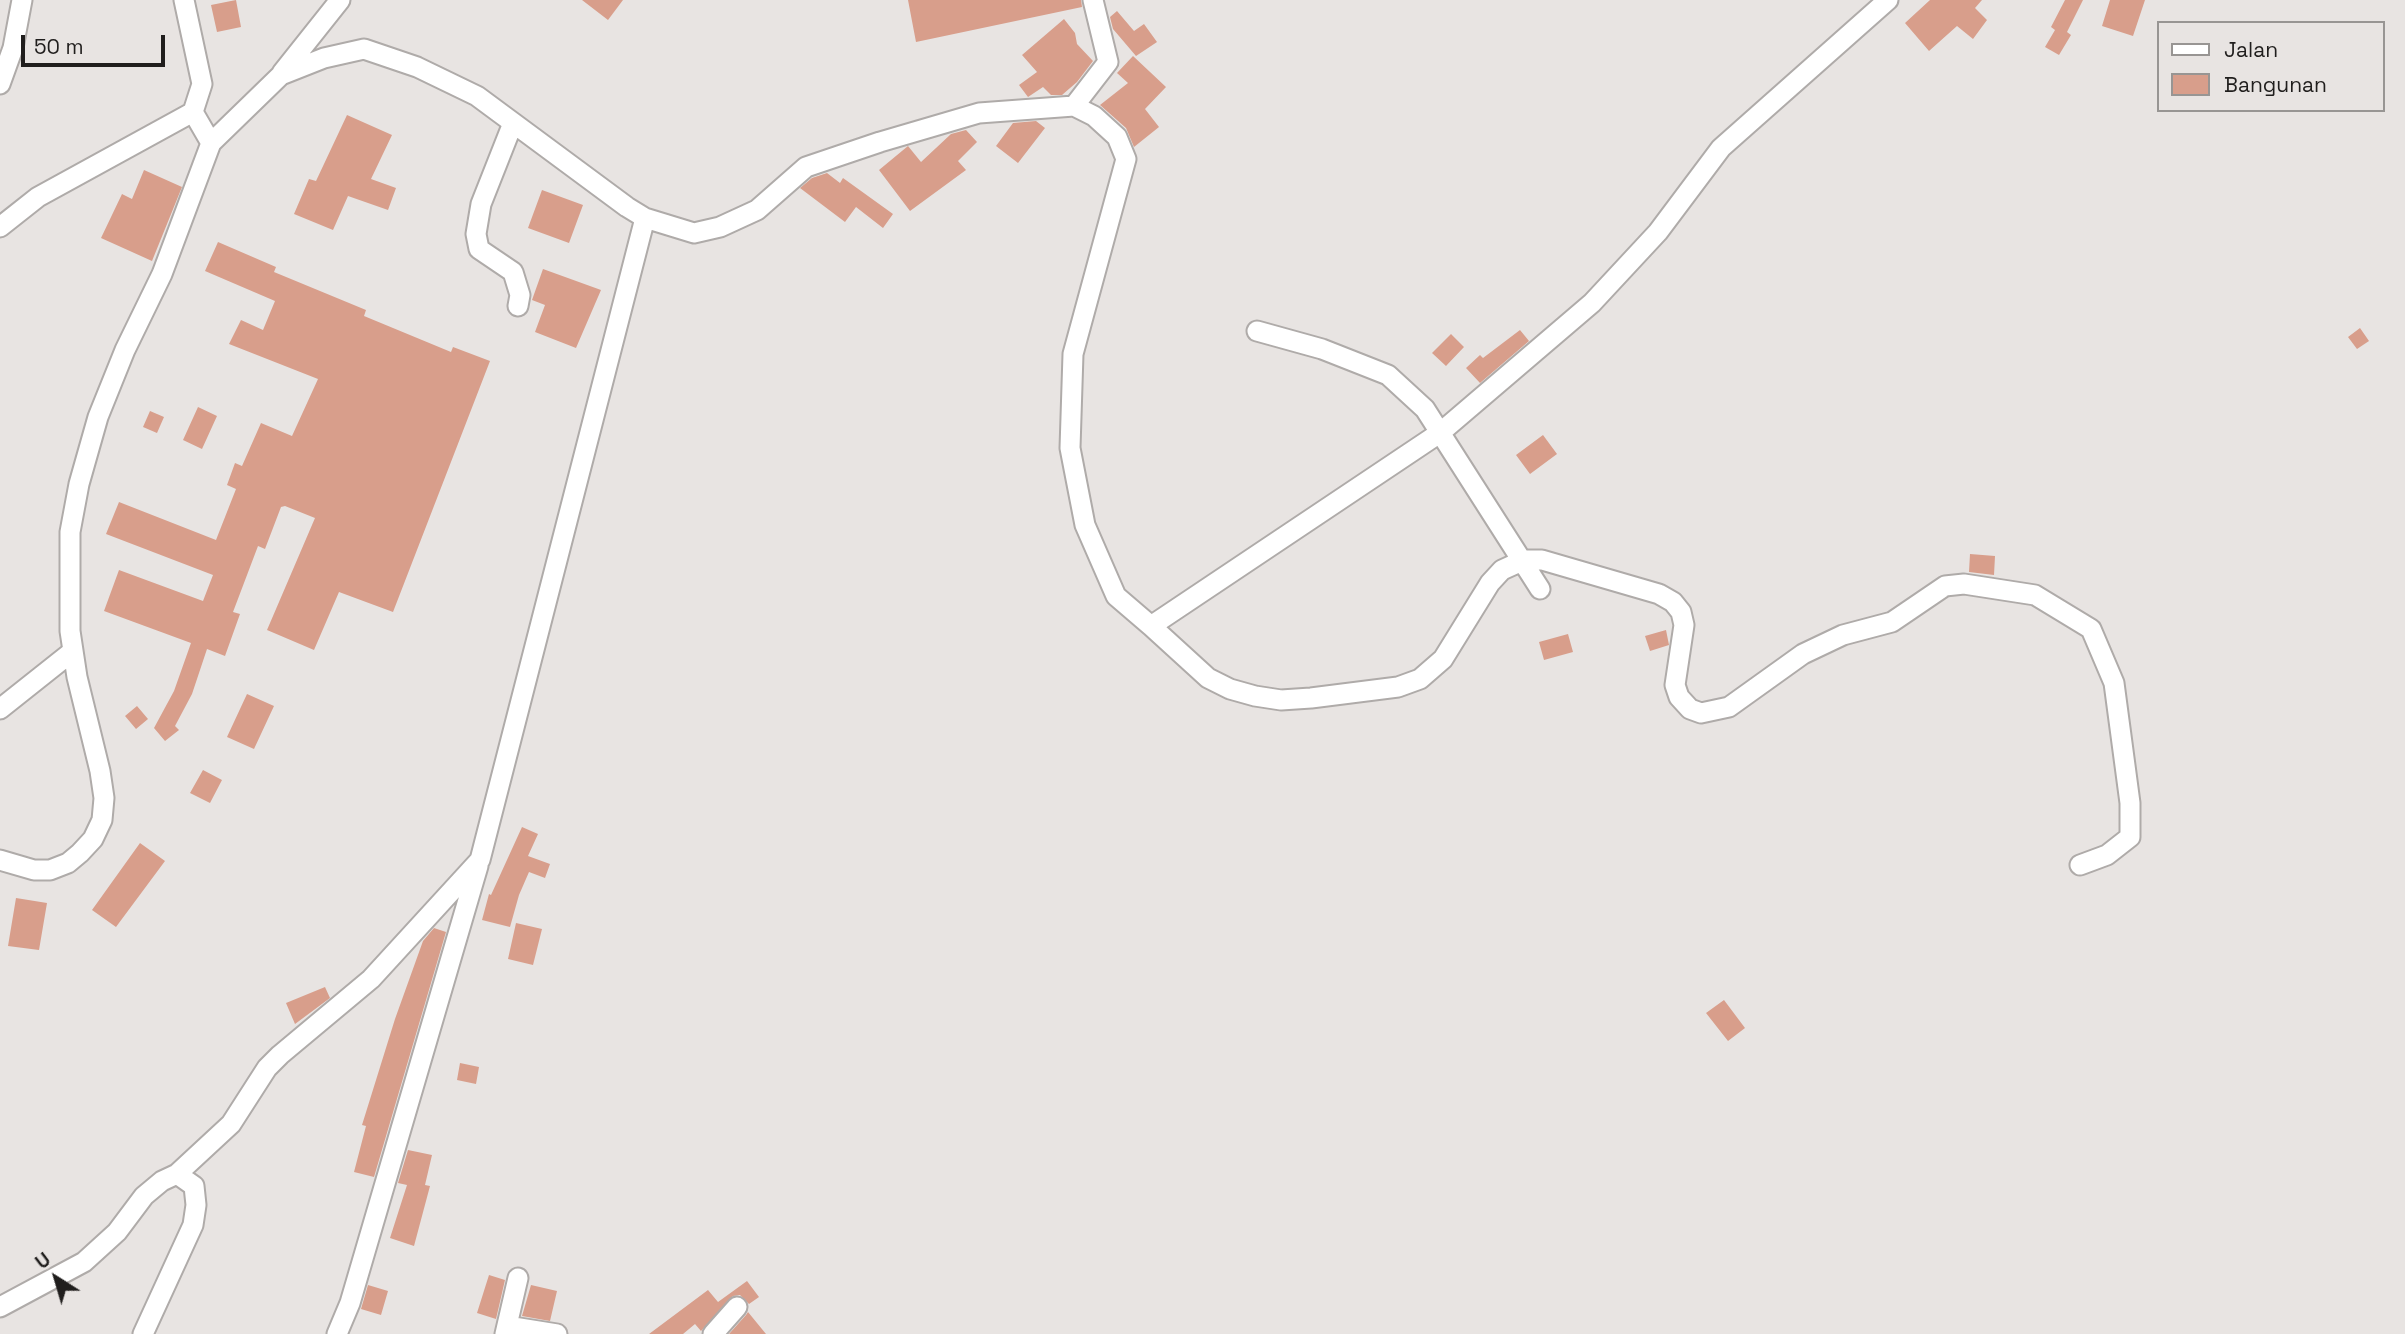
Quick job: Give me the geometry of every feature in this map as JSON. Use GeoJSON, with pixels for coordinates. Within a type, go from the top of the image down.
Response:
{"type":"FeatureCollection","features":[{"type":"Feature","properties":{"kind":"street"},"geometry":{"type":"LineString","coordinates":[[0,84],[13,48],[22,0]]}},
{"type":"Feature","properties":{"kind":"street"},"geometry":{"type":"LineString","coordinates":[[184,0],[202,83],[194,112],[211,143]]}},
{"type":"Feature","properties":{"kind":"street"},"geometry":{"type":"LineString","coordinates":[[0,860],[34,870],[50,870],[68,863],[93,839],[102,820],[104,798],[73,651],[68,582],[70,532],[79,484],[98,416],[125,350],[162,274],[211,143],[281,75],[340,0]]}},
{"type":"Feature","properties":{"kind":"street"},"geometry":{"type":"LineString","coordinates":[[1074,106],[1108,62],[1093,0]]}},
{"type":"Feature","properties":{"kind":"street"},"geometry":{"type":"LineString","coordinates":[[1151,626],[1441,432],[1592,303],[1658,232],[1721,148],[1888,0]]}},
{"type":"Feature","properties":{"kind":"street"},"geometry":{"type":"LineString","coordinates":[[281,75],[324,58],[364,49],[417,67],[465,90],[645,218],[695,233],[720,227],[757,210],[806,167],[880,142],[979,113],[1074,106],[1094,116],[1117,137],[1125,159],[1073,354],[1070,448],[1085,525],[1116,596],[1208,678],[1230,689],[1281,700],[1398,687],[1433,671],[1453,645],[1490,583],[1502,570],[1524,560],[1563,564],[1660,594],[1673,602],[1681,612],[1684,625],[1675,685],[1689,709],[1701,713],[1729,707],[1803,654],[1843,635],[1892,622],[1945,586],[1964,584],[2035,595],[2091,629],[2115,683],[2130,803],[2130,837],[2107,855],[2080,865]]}},
{"type":"Feature","properties":{"kind":"street"},"geometry":{"type":"LineString","coordinates":[[0,227],[38,197],[194,112]]}},
{"type":"Feature","properties":{"kind":"street"},"geometry":{"type":"LineString","coordinates":[[513,123],[481,204],[476,234],[479,249],[513,272],[520,295],[518,306]]}},
{"type":"Feature","properties":{"kind":"street"},"geometry":{"type":"LineString","coordinates":[[337,1334],[354,1290],[480,860],[645,218]]}},
{"type":"Feature","properties":{"kind":"street"},"geometry":{"type":"LineString","coordinates":[[1257,331],[1322,349],[1388,375],[1425,409],[1469,482],[1524,560],[1539,589]]}},
{"type":"Feature","properties":{"kind":"street"},"geometry":{"type":"LineString","coordinates":[[0,709],[73,651]]}},
{"type":"Feature","properties":{"kind":"street"},"geometry":{"type":"LineString","coordinates":[[0,1307],[45,1286],[84,1262],[117,1232],[144,1196],[162,1181],[177,1174],[231,1124],[267,1069],[280,1055],[371,979],[480,860]]}},
{"type":"Feature","properties":{"kind":"street"},"geometry":{"type":"LineString","coordinates":[[143,1334],[192,1225],[197,1205],[194,1186],[177,1174]]}},
{"type":"Feature","properties":{"kind":"street"},"geometry":{"type":"LineString","coordinates":[[518,1278],[506,1330],[557,1334]]}},
{"type":"Feature","properties":{"kind":"street"},"geometry":{"type":"LineString","coordinates":[[713,1334],[737,1307]]}},
{"type":"Feature","properties":{"kind":"building"},"geometry":{"type":"Polygon","coordinates":[[[236,0],[241,27],[217,32],[211,5],[236,0]]]}},
{"type":"Feature","properties":{"kind":"building"},"geometry":{"type":"Polygon","coordinates":[[[582,0],[623,0],[608,20],[582,0]]]}},
{"type":"Feature","properties":{"kind":"building"},"geometry":{"type":"Polygon","coordinates":[[[908,0],[1081,0],[1082,7],[916,42],[908,0]]]}},
{"type":"Feature","properties":{"kind":"building"},"geometry":{"type":"Polygon","coordinates":[[[1930,0],[1982,0],[1975,8],[1987,20],[1973,39],[1957,26],[1929,51],[1905,23],[1930,0]]]}},
{"type":"Feature","properties":{"kind":"building"},"geometry":{"type":"Polygon","coordinates":[[[2065,0],[2083,0],[2067,32],[2071,35],[2059,55],[2045,47],[2055,30],[2051,27],[2065,0]]]}},
{"type":"Feature","properties":{"kind":"building"},"geometry":{"type":"Polygon","coordinates":[[[2110,0],[2145,0],[2133,36],[2102,26],[2110,0]]]}},
{"type":"Feature","properties":{"kind":"building"},"geometry":{"type":"Polygon","coordinates":[[[1117,11],[1134,31],[1144,24],[1157,42],[1136,56],[1113,29],[1110,17],[1117,11]]]}},
{"type":"Feature","properties":{"kind":"building"},"geometry":{"type":"Polygon","coordinates":[[[1064,19],[1075,33],[1077,44],[1093,61],[1077,82],[1062,95],[1051,95],[1043,87],[1028,97],[1019,85],[1037,72],[1022,55],[1064,19]]]}},
{"type":"Feature","properties":{"kind":"building"},"geometry":{"type":"Polygon","coordinates":[[[1133,56],[1166,87],[1145,109],[1159,127],[1134,147],[1126,128],[1100,105],[1128,83],[1117,73],[1133,56]]]}},
{"type":"Feature","properties":{"kind":"building"},"geometry":{"type":"Polygon","coordinates":[[[347,115],[392,135],[371,179],[396,188],[388,210],[348,196],[333,230],[294,214],[309,179],[316,181],[347,115]]]}},
{"type":"Feature","properties":{"kind":"building"},"geometry":{"type":"Polygon","coordinates":[[[1036,121],[1045,128],[1018,163],[996,146],[1013,123],[1036,121]]]}},
{"type":"Feature","properties":{"kind":"building"},"geometry":{"type":"Polygon","coordinates":[[[966,130],[977,142],[958,161],[966,170],[910,211],[879,170],[908,146],[921,162],[951,134],[966,130]]]}},
{"type":"Feature","properties":{"kind":"building"},"geometry":{"type":"Polygon","coordinates":[[[144,170],[182,187],[152,261],[101,238],[122,194],[132,199],[144,170]]]}},
{"type":"Feature","properties":{"kind":"building"},"geometry":{"type":"Polygon","coordinates":[[[827,173],[840,183],[843,178],[893,214],[883,228],[856,207],[845,222],[800,188],[812,178],[827,173]]]}},
{"type":"Feature","properties":{"kind":"building"},"geometry":{"type":"Polygon","coordinates":[[[542,190],[583,205],[569,243],[528,228],[542,190]]]}},
{"type":"Feature","properties":{"kind":"building"},"geometry":{"type":"Polygon","coordinates":[[[218,242],[276,267],[274,272],[366,310],[364,316],[451,352],[453,347],[490,361],[393,612],[339,592],[314,650],[267,630],[315,518],[285,506],[281,507],[265,549],[258,546],[233,612],[240,614],[225,656],[207,649],[192,694],[175,726],[179,730],[165,741],[154,728],[174,691],[191,643],[104,611],[119,570],[203,601],[213,575],[106,534],[119,502],[216,540],[236,489],[227,485],[235,463],[242,466],[261,423],[292,436],[318,379],[229,344],[241,320],[263,330],[275,301],[205,271],[218,242]]]}},
{"type":"Feature","properties":{"kind":"building"},"geometry":{"type":"Polygon","coordinates":[[[543,269],[601,290],[576,348],[535,332],[545,305],[532,300],[543,269]]]}},
{"type":"Feature","properties":{"kind":"building"},"geometry":{"type":"Polygon","coordinates":[[[2360,328],[2369,341],[2357,349],[2348,337],[2360,328]]]}},
{"type":"Feature","properties":{"kind":"building"},"geometry":{"type":"Polygon","coordinates":[[[1520,330],[1529,341],[1480,383],[1466,368],[1480,355],[1483,358],[1520,330]]]}},
{"type":"Feature","properties":{"kind":"building"},"geometry":{"type":"Polygon","coordinates":[[[1451,334],[1464,347],[1446,366],[1432,353],[1451,334]]]}},
{"type":"Feature","properties":{"kind":"building"},"geometry":{"type":"Polygon","coordinates":[[[198,407],[217,416],[202,449],[183,440],[198,407]]]}},
{"type":"Feature","properties":{"kind":"building"},"geometry":{"type":"Polygon","coordinates":[[[150,411],[164,417],[157,433],[143,427],[150,411]]]}},
{"type":"Feature","properties":{"kind":"building"},"geometry":{"type":"Polygon","coordinates":[[[1543,435],[1557,454],[1530,474],[1516,455],[1543,435]]]}},
{"type":"Feature","properties":{"kind":"building"},"geometry":{"type":"Polygon","coordinates":[[[1970,554],[1995,556],[1994,575],[1969,572],[1970,554]]]}},
{"type":"Feature","properties":{"kind":"building"},"geometry":{"type":"Polygon","coordinates":[[[1666,630],[1669,645],[1650,651],[1645,636],[1666,630]]]}},
{"type":"Feature","properties":{"kind":"building"},"geometry":{"type":"Polygon","coordinates":[[[1568,634],[1573,652],[1544,660],[1539,642],[1568,634]]]}},
{"type":"Feature","properties":{"kind":"building"},"geometry":{"type":"Polygon","coordinates":[[[247,694],[274,706],[254,749],[227,737],[247,694]]]}},
{"type":"Feature","properties":{"kind":"building"},"geometry":{"type":"Polygon","coordinates":[[[137,706],[148,719],[136,729],[125,716],[137,706]]]}},
{"type":"Feature","properties":{"kind":"building"},"geometry":{"type":"Polygon","coordinates":[[[203,770],[222,780],[210,803],[190,793],[203,770]]]}},
{"type":"Feature","properties":{"kind":"building"},"geometry":{"type":"Polygon","coordinates":[[[522,827],[538,834],[528,856],[550,864],[545,878],[529,872],[510,927],[482,920],[489,894],[491,895],[522,827]]]}},
{"type":"Feature","properties":{"kind":"building"},"geometry":{"type":"Polygon","coordinates":[[[140,843],[165,861],[116,927],[92,910],[140,843]]]}},
{"type":"Feature","properties":{"kind":"building"},"geometry":{"type":"Polygon","coordinates":[[[16,898],[47,903],[39,950],[8,946],[16,898]]]}},
{"type":"Feature","properties":{"kind":"building"},"geometry":{"type":"Polygon","coordinates":[[[516,923],[542,929],[533,965],[508,959],[516,923]]]}},
{"type":"Feature","properties":{"kind":"building"},"geometry":{"type":"Polygon","coordinates":[[[434,928],[446,932],[374,1177],[354,1172],[366,1126],[362,1125],[395,1019],[423,941],[434,928]]]}},
{"type":"Feature","properties":{"kind":"building"},"geometry":{"type":"Polygon","coordinates":[[[325,987],[330,998],[295,1024],[286,1003],[325,987]]]}},
{"type":"Feature","properties":{"kind":"building"},"geometry":{"type":"Polygon","coordinates":[[[1724,1000],[1745,1028],[1728,1041],[1706,1013],[1724,1000]]]}},
{"type":"Feature","properties":{"kind":"building"},"geometry":{"type":"Polygon","coordinates":[[[460,1063],[479,1067],[476,1084],[457,1080],[460,1063]]]}},
{"type":"Feature","properties":{"kind":"building"},"geometry":{"type":"Polygon","coordinates":[[[408,1150],[432,1155],[425,1185],[430,1186],[414,1246],[390,1238],[407,1185],[398,1183],[408,1150]]]}},
{"type":"Feature","properties":{"kind":"building"},"geometry":{"type":"Polygon","coordinates":[[[489,1275],[505,1280],[496,1319],[477,1313],[489,1275]]]}},
{"type":"Feature","properties":{"kind":"building"},"geometry":{"type":"Polygon","coordinates":[[[747,1281],[759,1297],[749,1304],[740,1295],[733,1296],[701,1331],[695,1324],[683,1334],[649,1334],[708,1290],[718,1302],[747,1281]]]}},
{"type":"Feature","properties":{"kind":"building"},"geometry":{"type":"Polygon","coordinates":[[[368,1285],[388,1291],[381,1315],[361,1309],[368,1285]]]}},
{"type":"Feature","properties":{"kind":"building"},"geometry":{"type":"Polygon","coordinates":[[[531,1285],[557,1291],[550,1321],[522,1316],[531,1285]]]}},
{"type":"Feature","properties":{"kind":"building"},"geometry":{"type":"Polygon","coordinates":[[[748,1312],[766,1334],[729,1334],[746,1315],[748,1312]]]}}]}
